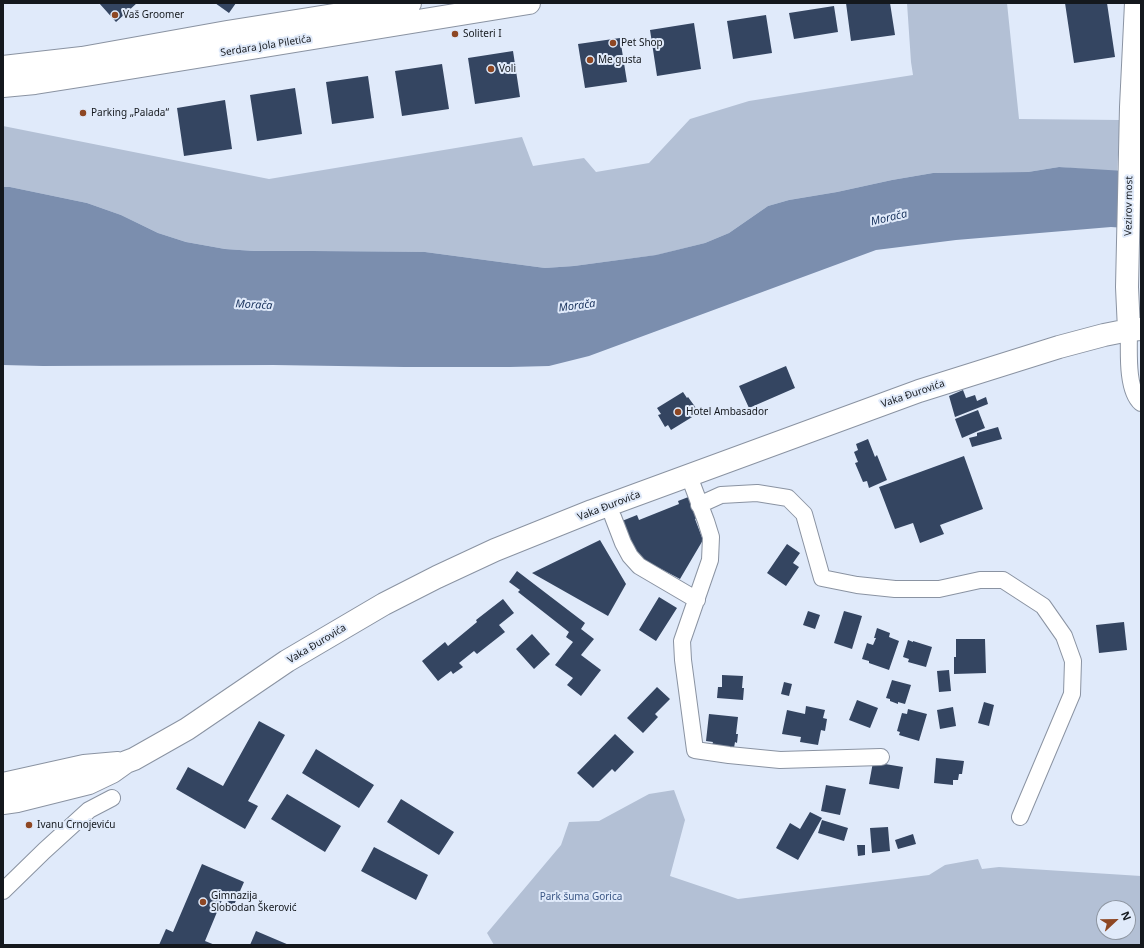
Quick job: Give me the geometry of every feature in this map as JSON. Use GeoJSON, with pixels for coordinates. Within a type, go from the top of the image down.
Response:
{"type":"FeatureCollection","features":[{"type":"Feature","properties":{"kind":"street","name":"Serdara Jola Piletića"},"geometry":{"type":"LineString","coordinates":[[3,67],[82,58],[227,32],[410,3]]}},
{"type":"Feature","properties":{"kind":"street","name":"Serdara Jola Piletića"},"geometry":{"type":"LineString","coordinates":[[3,86],[35,83],[529,3]]}},
{"type":"Feature","properties":{"kind":"street","name":"Vezirov most"},"geometry":{"type":"LineString","coordinates":[[1135,330],[1127,294],[1134,111],[1136,3]]}},
{"type":"Feature","properties":{"kind":"street"},"geometry":{"type":"LineString","coordinates":[[1135,330],[1128,354],[1133,391],[1141,403]]}},
{"type":"Feature","properties":{"kind":"street","name":"Vaka Đurovića"},"geometry":{"type":"LineString","coordinates":[[3,803],[17,801],[89,783],[112,772],[126,762],[140,756],[187,729],[287,661],[384,604],[495,550],[688,476],[919,391],[1059,347],[1104,335],[1135,330]]}},
{"type":"Feature","properties":{"kind":"street"},"geometry":{"type":"LineString","coordinates":[[688,476],[711,537],[710,560],[682,641],[683,660],[695,750],[780,760],[881,757]]}},
{"type":"Feature","properties":{"kind":"street"},"geometry":{"type":"LineString","coordinates":[[699,505],[721,495],[756,493],[788,498],[804,514],[822,578],[857,585],[895,589],[939,589],[980,580],[1003,580],[1043,606],[1064,636],[1073,661],[1072,694],[1020,817]]}},
{"type":"Feature","properties":{"kind":"street"},"geometry":{"type":"LineString","coordinates":[[612,517],[630,556],[639,566],[696,600]]}},
{"type":"Feature","properties":{"kind":"street","name":"Vaka Đurovića"},"geometry":{"type":"LineString","coordinates":[[3,784],[84,766],[126,762]]}},
{"type":"Feature","properties":{"kind":"street"},"geometry":{"type":"LineString","coordinates":[[3,891],[85,813],[112,798]]}},
{"type":"Feature","properties":{"kind":"green space"},"geometry":{"type":"Polygon","coordinates":[[[907,3],[1007,3],[1019,119],[1120,120],[1117,172],[1059,167],[1028,172],[933,173],[789,200],[768,206],[729,233],[705,243],[657,255],[574,266],[545,268],[425,252],[254,251],[225,249],[186,242],[158,233],[121,215],[87,203],[10,187],[3,187],[3,126],[269,179],[522,137],[533,166],[584,158],[596,172],[649,163],[690,119],[749,101],[913,75],[907,3]]]}},
{"type":"Feature","properties":{"kind":"green space","name":"Park šuma Gorica"},"geometry":{"type":"Polygon","coordinates":[[[674,790],[685,820],[670,876],[738,899],[929,875],[945,865],[978,859],[982,869],[999,867],[1141,876],[1141,945],[494,945],[487,933],[561,845],[569,822],[599,821],[649,794],[674,790]]]}},
{"type":"Feature","properties":{"kind":"water","name":"Morača"},"geometry":{"type":"Polygon","coordinates":[[[1059,167],[1141,172],[1141,229],[1111,227],[956,240],[876,250],[589,356],[549,366],[404,367],[273,365],[3,365],[3,187],[10,187],[87,203],[121,215],[158,233],[186,242],[225,249],[254,251],[425,252],[545,268],[574,266],[656,255],[705,243],[729,233],[768,206],[789,200],[933,173],[1028,172],[1059,167]]]}},
{"type":"Feature","properties":{"kind":"building"},"geometry":{"type":"Polygon","coordinates":[[[99,3],[137,3],[116,22],[99,3]]]}},
{"type":"Feature","properties":{"kind":"building"},"geometry":{"type":"Polygon","coordinates":[[[215,3],[236,3],[229,13],[215,3]]]}},
{"type":"Feature","properties":{"kind":"building"},"geometry":{"type":"Polygon","coordinates":[[[846,3],[890,3],[895,35],[851,41],[846,3]]]}},
{"type":"Feature","properties":{"kind":"building"},"geometry":{"type":"Polygon","coordinates":[[[1065,3],[1107,3],[1115,57],[1074,63],[1065,3]]]}},
{"type":"Feature","properties":{"kind":"building"},"geometry":{"type":"Polygon","coordinates":[[[834,6],[838,32],[794,39],[789,13],[834,6]]]}},
{"type":"Feature","properties":{"kind":"building"},"geometry":{"type":"Polygon","coordinates":[[[766,15],[772,53],[733,59],[727,21],[766,15]]]}},
{"type":"Feature","properties":{"kind":"building"},"geometry":{"type":"Polygon","coordinates":[[[694,23],[701,69],[657,76],[650,30],[694,23]]]}},
{"type":"Feature","properties":{"kind":"building"},"geometry":{"type":"Polygon","coordinates":[[[620,38],[627,82],[585,88],[578,44],[620,38]]]}},
{"type":"Feature","properties":{"kind":"building"},"geometry":{"type":"Polygon","coordinates":[[[513,51],[520,97],[475,104],[468,58],[513,51]]]}},
{"type":"Feature","properties":{"kind":"building"},"geometry":{"type":"Polygon","coordinates":[[[442,64],[449,109],[402,116],[395,71],[442,64]]]}},
{"type":"Feature","properties":{"kind":"building"},"geometry":{"type":"Polygon","coordinates":[[[368,76],[374,118],[332,124],[326,82],[368,76]]]}},
{"type":"Feature","properties":{"kind":"building"},"geometry":{"type":"Polygon","coordinates":[[[295,88],[302,134],[257,141],[250,95],[295,88]]]}},
{"type":"Feature","properties":{"kind":"building"},"geometry":{"type":"Polygon","coordinates":[[[225,100],[232,149],[184,156],[177,108],[225,100]]]}},
{"type":"Feature","properties":{"kind":"building"},"geometry":{"type":"Polygon","coordinates":[[[786,366],[795,388],[749,408],[739,386],[786,366]]]}},
{"type":"Feature","properties":{"kind":"building"},"geometry":{"type":"Polygon","coordinates":[[[963,390],[966,398],[975,395],[977,401],[986,397],[988,404],[955,417],[949,396],[963,390]]]}},
{"type":"Feature","properties":{"kind":"building","name":"Hotel Ambasador"},"geometry":{"type":"Polygon","coordinates":[[[683,392],[696,408],[694,409],[697,414],[671,430],[668,425],[665,427],[658,415],[661,414],[657,408],[683,392]]]}},
{"type":"Feature","properties":{"kind":"building"},"geometry":{"type":"Polygon","coordinates":[[[978,410],[985,428],[962,438],[955,419],[978,410]]]}},
{"type":"Feature","properties":{"kind":"building"},"geometry":{"type":"Polygon","coordinates":[[[998,427],[1002,439],[972,447],[969,438],[977,436],[977,433],[998,427]]]}},
{"type":"Feature","properties":{"kind":"building"},"geometry":{"type":"Polygon","coordinates":[[[868,439],[875,457],[877,455],[887,480],[869,488],[867,481],[863,482],[855,463],[858,462],[854,452],[858,450],[856,444],[868,439]]]}},
{"type":"Feature","properties":{"kind":"building"},"geometry":{"type":"Polygon","coordinates":[[[964,456],[983,509],[940,525],[944,534],[920,543],[913,523],[895,529],[879,487],[964,456]]]}},
{"type":"Feature","properties":{"kind":"building"},"geometry":{"type":"Polygon","coordinates":[[[691,496],[700,517],[695,519],[703,540],[680,579],[629,552],[617,523],[637,515],[639,520],[679,504],[678,501],[691,496]]]}},
{"type":"Feature","properties":{"kind":"building"},"geometry":{"type":"Polygon","coordinates":[[[600,540],[626,584],[608,616],[532,573],[600,540]]]}},
{"type":"Feature","properties":{"kind":"building"},"geometry":{"type":"Polygon","coordinates":[[[787,544],[800,553],[793,563],[799,567],[786,586],[767,573],[787,544]]]}},
{"type":"Feature","properties":{"kind":"building"},"geometry":{"type":"Polygon","coordinates":[[[517,571],[585,623],[581,629],[594,639],[581,655],[601,670],[581,696],[567,685],[573,678],[555,665],[573,642],[566,637],[569,632],[518,592],[520,590],[509,582],[517,571]]]}},
{"type":"Feature","properties":{"kind":"building"},"geometry":{"type":"Polygon","coordinates":[[[659,597],[677,608],[656,641],[639,630],[659,597]]]}},
{"type":"Feature","properties":{"kind":"building"},"geometry":{"type":"Polygon","coordinates":[[[503,599],[514,613],[499,625],[505,632],[477,654],[474,651],[459,663],[463,667],[453,674],[451,671],[438,681],[422,661],[445,642],[448,646],[477,622],[476,620],[503,599]]]}},
{"type":"Feature","properties":{"kind":"building"},"geometry":{"type":"Polygon","coordinates":[[[808,611],[820,615],[815,629],[803,625],[808,611]]]}},
{"type":"Feature","properties":{"kind":"building"},"geometry":{"type":"Polygon","coordinates":[[[844,611],[862,616],[852,649],[834,643],[844,611]]]}},
{"type":"Feature","properties":{"kind":"building"},"geometry":{"type":"Polygon","coordinates":[[[1124,622],[1127,650],[1099,653],[1096,625],[1124,622]]]}},
{"type":"Feature","properties":{"kind":"building"},"geometry":{"type":"Polygon","coordinates":[[[877,628],[890,633],[889,637],[899,641],[889,670],[862,659],[867,643],[873,645],[876,638],[874,638],[877,628]]]}},
{"type":"Feature","properties":{"kind":"building"},"geometry":{"type":"Polygon","coordinates":[[[532,634],[550,654],[534,669],[516,649],[532,634]]]}},
{"type":"Feature","properties":{"kind":"building"},"geometry":{"type":"Polygon","coordinates":[[[956,639],[985,639],[986,673],[954,674],[956,639]]]}},
{"type":"Feature","properties":{"kind":"building"},"geometry":{"type":"Polygon","coordinates":[[[908,640],[932,647],[926,667],[908,662],[909,659],[903,657],[908,640]]]}},
{"type":"Feature","properties":{"kind":"building"},"geometry":{"type":"Polygon","coordinates":[[[949,670],[951,691],[939,692],[937,671],[949,670]]]}},
{"type":"Feature","properties":{"kind":"building"},"geometry":{"type":"Polygon","coordinates":[[[722,675],[743,676],[743,700],[717,698],[718,687],[722,687],[722,675]]]}},
{"type":"Feature","properties":{"kind":"building"},"geometry":{"type":"Polygon","coordinates":[[[892,680],[911,685],[905,704],[898,702],[898,704],[886,698],[892,680]]]}},
{"type":"Feature","properties":{"kind":"building"},"geometry":{"type":"Polygon","coordinates":[[[784,682],[792,684],[789,696],[781,694],[784,682]]]}},
{"type":"Feature","properties":{"kind":"building"},"geometry":{"type":"Polygon","coordinates":[[[657,687],[670,699],[655,714],[658,717],[643,733],[627,718],[657,687]]]}},
{"type":"Feature","properties":{"kind":"building"},"geometry":{"type":"Polygon","coordinates":[[[857,700],[878,708],[870,728],[849,720],[857,700]]]}},
{"type":"Feature","properties":{"kind":"building"},"geometry":{"type":"Polygon","coordinates":[[[984,702],[994,705],[989,726],[978,723],[984,702]]]}},
{"type":"Feature","properties":{"kind":"building"},"geometry":{"type":"Polygon","coordinates":[[[806,706],[825,710],[823,718],[827,719],[825,731],[821,730],[818,745],[800,742],[801,737],[782,734],[787,710],[805,714],[806,706]]]}},
{"type":"Feature","properties":{"kind":"building"},"geometry":{"type":"Polygon","coordinates":[[[953,707],[956,726],[940,729],[937,710],[953,707]]]}},
{"type":"Feature","properties":{"kind":"building"},"geometry":{"type":"Polygon","coordinates":[[[908,709],[927,714],[919,741],[899,735],[900,732],[897,731],[902,713],[907,714],[908,709]]]}},
{"type":"Feature","properties":{"kind":"building"},"geometry":{"type":"Polygon","coordinates":[[[709,714],[738,717],[736,734],[738,734],[737,743],[735,742],[734,748],[712,745],[713,742],[706,741],[709,714]]]}},
{"type":"Feature","properties":{"kind":"building"},"geometry":{"type":"Polygon","coordinates":[[[259,721],[285,735],[248,801],[258,806],[245,829],[176,789],[188,767],[223,786],[259,721]]]}},
{"type":"Feature","properties":{"kind":"building"},"geometry":{"type":"Polygon","coordinates":[[[615,734],[634,752],[615,772],[612,769],[593,788],[577,773],[615,734]]]}},
{"type":"Feature","properties":{"kind":"building"},"geometry":{"type":"Polygon","coordinates":[[[316,749],[374,785],[359,808],[302,773],[316,749]]]}},
{"type":"Feature","properties":{"kind":"building"},"geometry":{"type":"Polygon","coordinates":[[[936,758],[964,761],[962,774],[959,774],[958,780],[953,780],[953,785],[934,783],[936,758]]]}},
{"type":"Feature","properties":{"kind":"building"},"geometry":{"type":"Polygon","coordinates":[[[873,762],[903,767],[899,789],[869,784],[873,762]]]}},
{"type":"Feature","properties":{"kind":"building"},"geometry":{"type":"Polygon","coordinates":[[[826,785],[846,789],[840,815],[821,811],[826,785]]]}},
{"type":"Feature","properties":{"kind":"building"},"geometry":{"type":"Polygon","coordinates":[[[287,794],[341,826],[325,852],[271,819],[287,794]]]}},
{"type":"Feature","properties":{"kind":"building"},"geometry":{"type":"Polygon","coordinates":[[[401,799],[454,832],[439,855],[387,822],[401,799]]]}},
{"type":"Feature","properties":{"kind":"building"},"geometry":{"type":"Polygon","coordinates":[[[810,812],[822,818],[798,860],[776,848],[790,823],[800,829],[810,812]]]}},
{"type":"Feature","properties":{"kind":"building"},"geometry":{"type":"Polygon","coordinates":[[[822,820],[848,828],[844,841],[818,833],[822,820]]]}},
{"type":"Feature","properties":{"kind":"building"},"geometry":{"type":"Polygon","coordinates":[[[888,827],[890,851],[872,853],[870,828],[888,827]]]}},
{"type":"Feature","properties":{"kind":"building"},"geometry":{"type":"Polygon","coordinates":[[[913,834],[916,844],[898,849],[895,840],[913,834]]]}},
{"type":"Feature","properties":{"kind":"building"},"geometry":{"type":"Polygon","coordinates":[[[857,845],[865,845],[865,855],[858,856],[857,845]]]}},
{"type":"Feature","properties":{"kind":"building"},"geometry":{"type":"Polygon","coordinates":[[[374,847],[428,875],[416,900],[361,871],[374,847]]]}},
{"type":"Feature","properties":{"kind":"building","name":"Gimnazija Slobodan Škerović"},"geometry":{"type":"Polygon","coordinates":[[[202,864],[244,882],[234,905],[222,900],[205,941],[215,945],[159,945],[166,929],[173,932],[202,864]]]}},
{"type":"Feature","properties":{"kind":"building"},"geometry":{"type":"Polygon","coordinates":[[[256,931],[289,945],[250,945],[256,931]]]}},
{"type":"Feature","properties":{"kind":"place","name":"Vaš Groomer"},"geometry":{"type":"Point","coordinates":[115,15]}},
{"type":"Feature","properties":{"kind":"place","name":"Soliteri I"},"geometry":{"type":"Point","coordinates":[455,34]}},
{"type":"Feature","properties":{"kind":"place","name":"Pet Shop"},"geometry":{"type":"Point","coordinates":[613,43]}},
{"type":"Feature","properties":{"kind":"place","name":"Me gusta"},"geometry":{"type":"Point","coordinates":[590,60]}},
{"type":"Feature","properties":{"kind":"place","name":"Voli"},"geometry":{"type":"Point","coordinates":[491,69]}},
{"type":"Feature","properties":{"kind":"place","name":"Parking „Palada“"},"geometry":{"type":"Point","coordinates":[83,113]}},
{"type":"Feature","properties":{"kind":"place","name":"Hotel Ambasador"},"geometry":{"type":"Point","coordinates":[678,412]}},
{"type":"Feature","properties":{"kind":"place","name":"Ivanu Crnojeviću"},"geometry":{"type":"Point","coordinates":[29,825]}},
{"type":"Feature","properties":{"kind":"place","name":"Gimnazija Slobodan Škerović"},"geometry":{"type":"Point","coordinates":[203,902]}}]}
